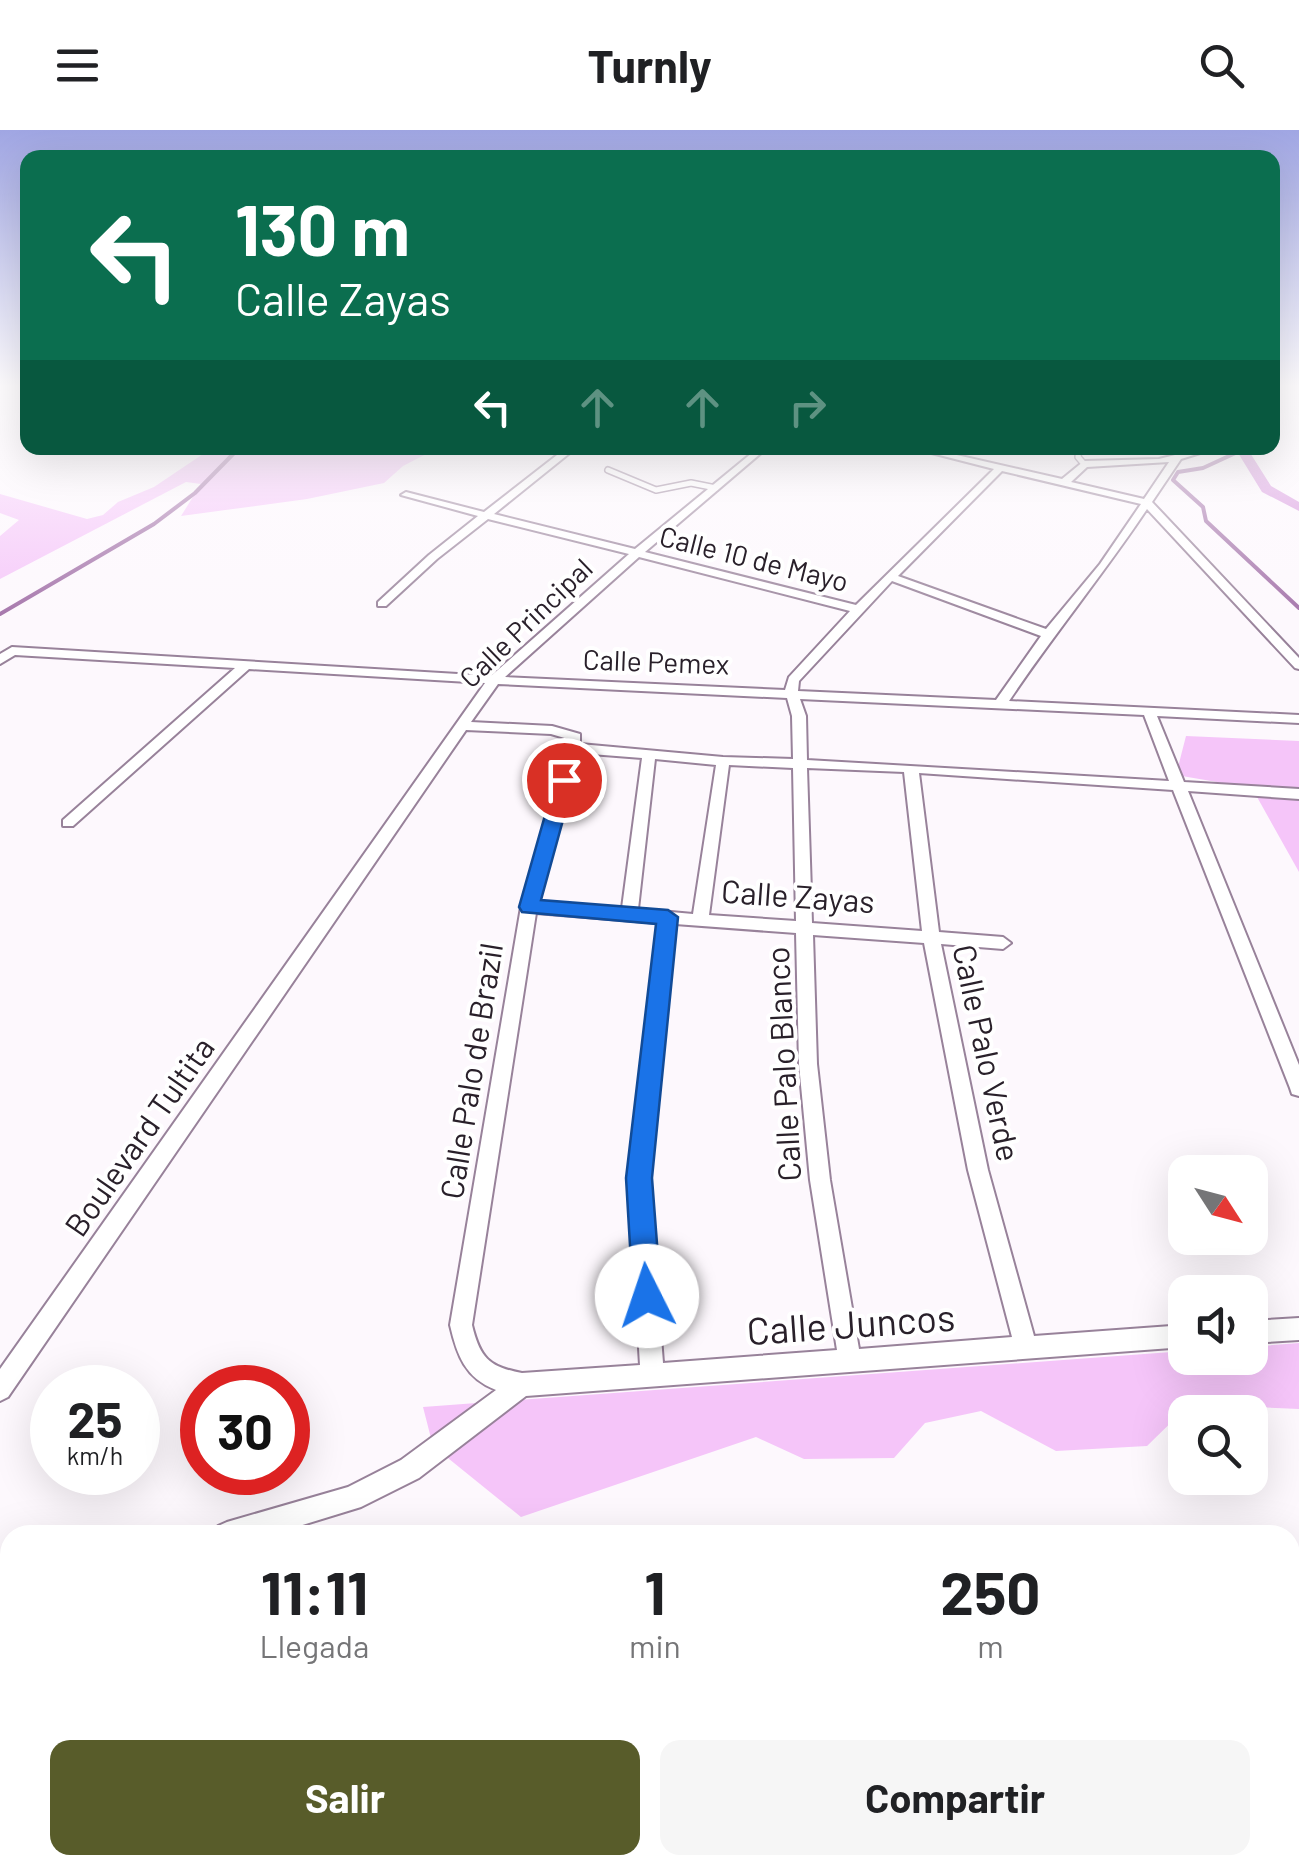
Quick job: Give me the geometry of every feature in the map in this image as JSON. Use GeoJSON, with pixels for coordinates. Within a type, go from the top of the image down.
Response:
{"type":"FeatureCollection","features":[{"type":"Feature","properties":{"kind":"street"},"geometry":{"type":"LineString","coordinates":[[382,604],[545,468]]}},
{"type":"Feature","properties":{"kind":"street","name":"Calle Principal"},"geometry":{"type":"LineString","coordinates":[[330,919],[494,680],[637,552],[739,468]]}},
{"type":"Feature","properties":{"kind":"street"},"geometry":{"type":"LineString","coordinates":[[791,692],[793,680],[858,609],[1000,468]]}},
{"type":"Feature","properties":{"kind":"street"},"geometry":{"type":"LineString","coordinates":[[1007,468],[1146,502],[1299,665]]}},
{"type":"Feature","properties":{"kind":"street"},"geometry":{"type":"LineString","coordinates":[[1065,482],[1079,468]]}},
{"type":"Feature","properties":{"kind":"street"},"geometry":{"type":"LineString","coordinates":[[999,706],[1048,634],[1104,566],[1169,468]]}},
{"type":"Feature","properties":{"kind":"street","name":"Calle 10 de Mayo"},"geometry":{"type":"LineString","coordinates":[[406,495],[858,609]]}},
{"type":"Feature","properties":{"kind":"street"},"geometry":{"type":"LineString","coordinates":[[892,578],[1048,634]]}},
{"type":"Feature","properties":{"kind":"street","name":"Calle Pemex"},"geometry":{"type":"LineString","coordinates":[[6,655],[1299,719]]}},
{"type":"Feature","properties":{"kind":"street"},"geometry":{"type":"LineString","coordinates":[[68,822],[244,667]]}},
{"type":"Feature","properties":{"kind":"street","name":"Calle Palo Blanco"},"geometry":{"type":"LineString","coordinates":[[791,692],[799,716],[808,1064],[820,1180],[850,1360]]}},
{"type":"Feature","properties":{"kind":"street"},"geometry":{"type":"LineString","coordinates":[[1150,712],[1299,1088]]}},
{"type":"Feature","properties":{"kind":"street"},"geometry":{"type":"LineString","coordinates":[[461,726],[552,730],[574,742],[649,756],[911,768],[1299,794]]}},
{"type":"Feature","properties":{"kind":"street","name":"Calle Palo de Brazil"},"geometry":{"type":"LineString","coordinates":[[470,1359],[461,1325],[529,907],[574,742]]}},
{"type":"Feature","properties":{"kind":"street"},"geometry":{"type":"LineString","coordinates":[[629,914],[649,756]]}},
{"type":"Feature","properties":{"kind":"street"},"geometry":{"type":"LineString","coordinates":[[700,920],[723,760]]}},
{"type":"Feature","properties":{"kind":"street","name":"Calle Palo Verde"},"geometry":{"type":"LineString","coordinates":[[911,768],[931,937],[978,1170],[1026,1346]]}},
{"type":"Feature","properties":{"kind":"street","name":"Calle Zayas"},"geometry":{"type":"LineString","coordinates":[[529,907],[1004,942]]}},
{"type":"Feature","properties":{"kind":"street"},"geometry":{"type":"LineString","coordinates":[[652,1375],[639,1178],[668,917]]}},
{"type":"Feature","properties":{"kind":"street","name":"Boulevard Tultita"},"geometry":{"type":"LineString","coordinates":[[0,1390],[330,919]]}},
{"type":"Feature","properties":{"kind":"street"},"geometry":{"type":"LineString","coordinates":[[1268,1331],[1299,1329]]}},
{"type":"Feature","properties":{"kind":"street","name":"Calle Juncos"},"geometry":{"type":"LineString","coordinates":[[470,1359],[496,1381],[522,1385],[1168,1337]]}},
{"type":"Feature","properties":{"kind":"street"},"geometry":{"type":"LineString","coordinates":[[261,1525],[352,1498],[410,1469],[522,1385]]}},
{"type":"Feature","properties":{"kind":"lane"},"geometry":{"type":"LineString","coordinates":[[608,470],[656,490],[690,483],[716,488]]}},
{"type":"Feature","properties":{"kind":"shaded area"},"geometry":{"type":"Polygon","coordinates":[[[182,468],[400,468],[384,483],[307,499],[181,516],[201,484],[186,482],[0,579],[0,536],[19,520],[0,513],[0,494],[87,519],[103,515],[118,502],[154,487],[182,468]]]}},
{"type":"Feature","properties":{"kind":"shaded area"},"geometry":{"type":"Polygon","coordinates":[[[1186,736],[1299,741],[1299,872],[1252,788],[1176,775],[1186,736]]]}},
{"type":"Feature","properties":{"kind":"shaded area"},"geometry":{"type":"Polygon","coordinates":[[[1299,1343],[1299,1409],[1268,1408],[1268,1395],[1168,1395],[1168,1425],[1147,1446],[1056,1451],[981,1411],[925,1423],[894,1458],[804,1459],[756,1437],[521,1517],[433,1446],[423,1407],[1168,1352],[1168,1375],[1268,1375],[1268,1346],[1299,1343]]]}},
{"type":"Feature","properties":{"kind":"waterway"},"geometry":{"type":"LineString","coordinates":[[0,614],[154,524],[195,493],[219,468]]}},
{"type":"Feature","properties":{"kind":"waterway"},"geometry":{"type":"LineString","coordinates":[[1200,468],[1178,472],[1173,480],[1203,507],[1206,521],[1299,608]]}},
{"type":"Feature","properties":{"kind":"waterway"},"geometry":{"type":"LineString","coordinates":[[1253,468],[1266,489],[1299,507]]}},
{"type":"Feature","properties":{"kind":"route"},"geometry":{"type":"LineString","coordinates":[[564,780],[529,907],[668,917],[639,1178],[647,1296]]}}]}
